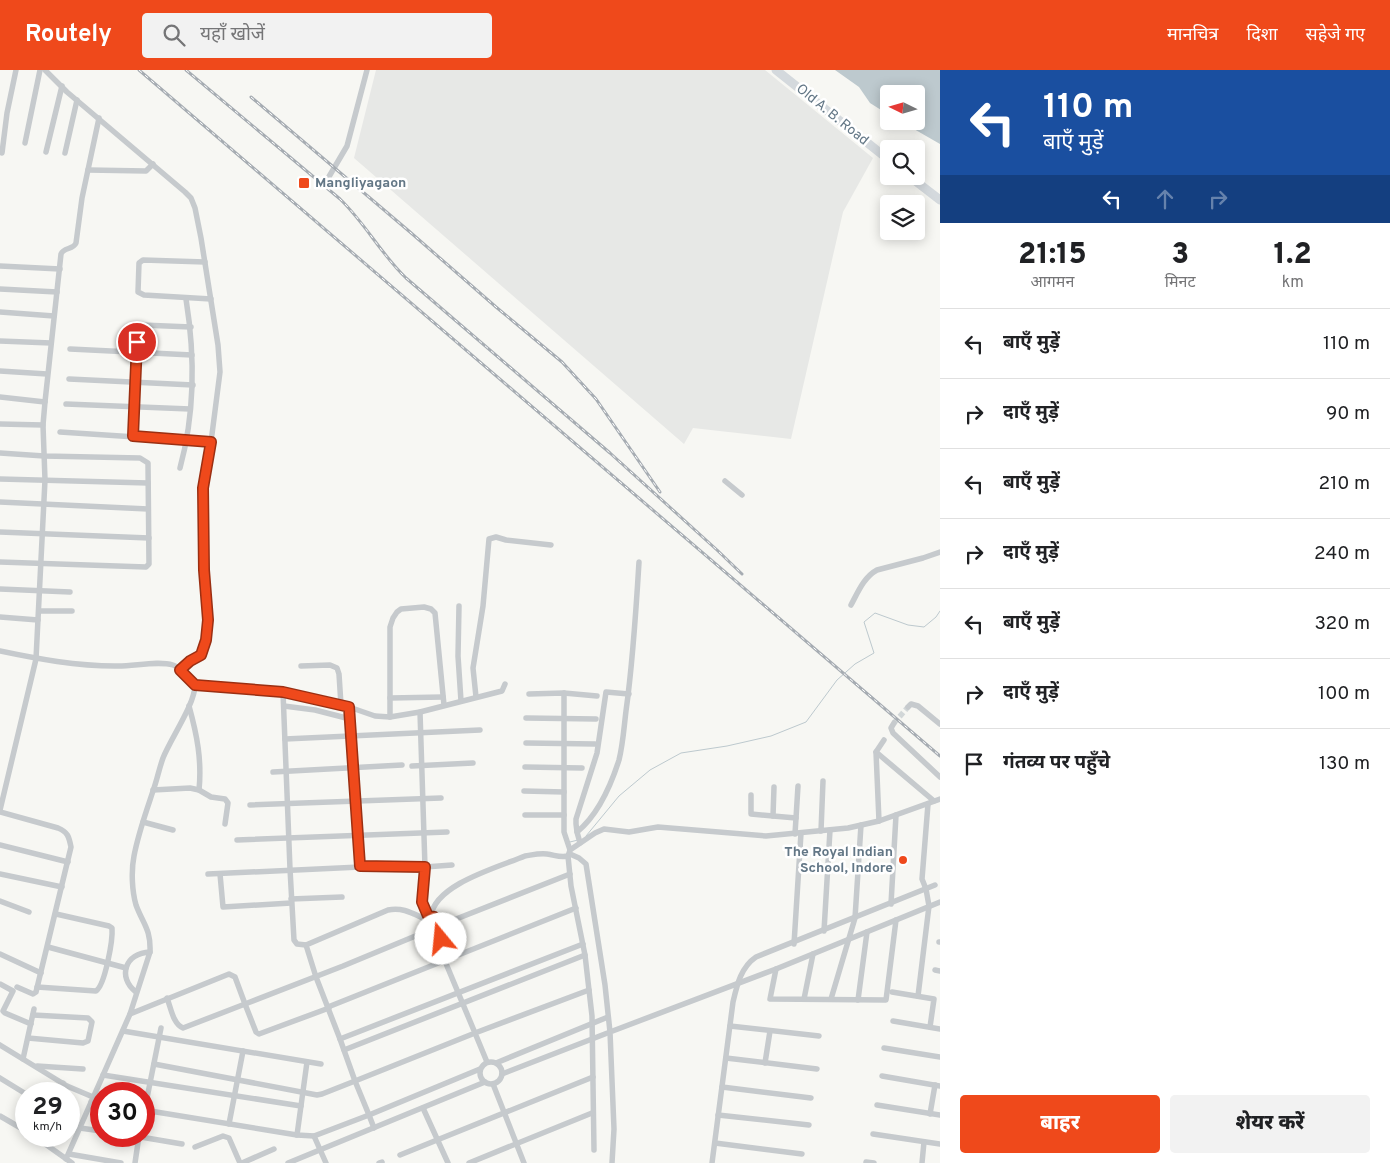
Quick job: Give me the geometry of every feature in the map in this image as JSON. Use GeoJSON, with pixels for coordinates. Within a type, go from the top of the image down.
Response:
{"type":"FeatureCollection","features":[{"type":"Feature","properties":{"kind":"main road","name":"Old A. B. Road"},"geometry":{"type":"LineString","coordinates":[[776,70],[880,153]]}},
{"type":"Feature","properties":{"kind":"main road","name":"Old A. B. Road"},"geometry":{"type":"LineString","coordinates":[[782,70],[880,147]]}},
{"type":"Feature","properties":{"kind":"main road"},"geometry":{"type":"LineString","coordinates":[[925,183],[940,195]]}},
{"type":"Feature","properties":{"kind":"main road"},"geometry":{"type":"LineString","coordinates":[[921,185],[940,200]]}},
{"type":"Feature","properties":{"kind":"street"},"geometry":{"type":"LineString","coordinates":[[2,154],[7,114],[16,70]]}},
{"type":"Feature","properties":{"kind":"street"},"geometry":{"type":"LineString","coordinates":[[25,142],[40,70]]}},
{"type":"Feature","properties":{"kind":"street"},"geometry":{"type":"LineString","coordinates":[[45,70],[191,198],[195,208],[211,299],[220,372],[203,488],[204,570],[208,620],[206,640],[201,655],[190,661],[180,670]]}},
{"type":"Feature","properties":{"kind":"street"},"geometry":{"type":"LineString","coordinates":[[327,180],[347,146],[367,70]]}},
{"type":"Feature","properties":{"kind":"street"},"geometry":{"type":"LineString","coordinates":[[46,152],[62,86]]}},
{"type":"Feature","properties":{"kind":"street"},"geometry":{"type":"LineString","coordinates":[[65,153],[77,100]]}},
{"type":"Feature","properties":{"kind":"street"},"geometry":{"type":"LineString","coordinates":[[17,987],[33,994],[35,993],[48,947],[71,847],[70,837],[66,831],[0,810],[36,659],[45,480],[43,425],[62,252],[73,247],[76,243],[99,118]]}},
{"type":"Feature","properties":{"kind":"street"},"geometry":{"type":"LineString","coordinates":[[88,170],[146,171],[153,164]]}},
{"type":"Feature","properties":{"kind":"street"},"geometry":{"type":"LineString","coordinates":[[205,262],[143,260],[139,263],[138,292],[140,294],[186,299],[211,299]]}},
{"type":"Feature","properties":{"kind":"street"},"geometry":{"type":"LineString","coordinates":[[0,266],[60,269]]}},
{"type":"Feature","properties":{"kind":"street"},"geometry":{"type":"LineString","coordinates":[[0,289],[57,292]]}},
{"type":"Feature","properties":{"kind":"street"},"geometry":{"type":"LineString","coordinates":[[180,468],[188,440],[192,385],[191,328],[186,299]]}},
{"type":"Feature","properties":{"kind":"street"},"geometry":{"type":"LineString","coordinates":[[0,312],[54,316]]}},
{"type":"Feature","properties":{"kind":"street"},"geometry":{"type":"LineString","coordinates":[[133,436],[137,331],[139,327],[142,325],[191,328]]}},
{"type":"Feature","properties":{"kind":"street"},"geometry":{"type":"LineString","coordinates":[[0,340],[51,344]]}},
{"type":"Feature","properties":{"kind":"street"},"geometry":{"type":"LineString","coordinates":[[70,349],[192,356]]}},
{"type":"Feature","properties":{"kind":"street"},"geometry":{"type":"LineString","coordinates":[[0,371],[48,374]]}},
{"type":"Feature","properties":{"kind":"street"},"geometry":{"type":"LineString","coordinates":[[69,378],[192,385]]}},
{"type":"Feature","properties":{"kind":"street"},"geometry":{"type":"LineString","coordinates":[[0,397],[45,402]]}},
{"type":"Feature","properties":{"kind":"street"},"geometry":{"type":"LineString","coordinates":[[66,404],[190,409]]}},
{"type":"Feature","properties":{"kind":"street"},"geometry":{"type":"LineString","coordinates":[[0,424],[43,425]]}},
{"type":"Feature","properties":{"kind":"street"},"geometry":{"type":"LineString","coordinates":[[60,432],[211,442]]}},
{"type":"Feature","properties":{"kind":"street"},"geometry":{"type":"LineString","coordinates":[[0,452],[44,456],[140,458],[148,463],[149,564],[146,567],[0,562]]}},
{"type":"Feature","properties":{"kind":"street"},"geometry":{"type":"LineString","coordinates":[[0,479],[148,483]]}},
{"type":"Feature","properties":{"kind":"street"},"geometry":{"type":"LineString","coordinates":[[725,481],[742,496]]}},
{"type":"Feature","properties":{"kind":"street"},"geometry":{"type":"LineString","coordinates":[[0,502],[148,509]]}},
{"type":"Feature","properties":{"kind":"street"},"geometry":{"type":"LineString","coordinates":[[0,532],[149,538]]}},
{"type":"Feature","properties":{"kind":"street"},"geometry":{"type":"LineString","coordinates":[[476,697],[472,668],[483,606],[490,539],[496,537],[506,540],[551,545]]}},
{"type":"Feature","properties":{"kind":"street"},"geometry":{"type":"LineString","coordinates":[[851,605],[867,576],[871,573],[940,552]]}},
{"type":"Feature","properties":{"kind":"street"},"geometry":{"type":"LineString","coordinates":[[487,1062],[437,942],[431,940],[425,932],[428,917],[446,891],[458,883],[525,856],[549,854],[562,858],[567,846],[578,836],[594,814],[609,785],[619,759],[629,694],[639,562]]}},
{"type":"Feature","properties":{"kind":"street"},"geometry":{"type":"LineString","coordinates":[[0,589],[70,592]]}},
{"type":"Feature","properties":{"kind":"street"},"geometry":{"type":"LineString","coordinates":[[390,717],[390,627],[393,618],[401,609],[424,606],[435,613],[444,705]]}},
{"type":"Feature","properties":{"kind":"street"},"geometry":{"type":"LineString","coordinates":[[459,606],[458,656],[460,702]]}},
{"type":"Feature","properties":{"kind":"street"},"geometry":{"type":"LineString","coordinates":[[38,611],[72,612]]}},
{"type":"Feature","properties":{"kind":"street"},"geometry":{"type":"LineString","coordinates":[[0,617],[38,620]]}},
{"type":"Feature","properties":{"kind":"street"},"geometry":{"type":"LineString","coordinates":[[0,651],[36,659],[115,666],[172,665],[195,685],[283,692],[349,707],[375,716],[390,717],[420,712],[502,691],[505,684]]}},
{"type":"Feature","properties":{"kind":"street"},"geometry":{"type":"LineString","coordinates":[[301,666],[330,665],[337,668],[341,705]]}},
{"type":"Feature","properties":{"kind":"street"},"geometry":{"type":"LineString","coordinates":[[100,1082],[130,1014],[150,952],[150,936],[135,898],[132,871],[133,857],[142,822],[163,759],[172,737],[190,706],[195,694],[195,685]]}},
{"type":"Feature","properties":{"kind":"street"},"geometry":{"type":"LineString","coordinates":[[283,692],[294,940],[302,945],[316,977],[374,1128]]}},
{"type":"Feature","properties":{"kind":"street"},"geometry":{"type":"LineString","coordinates":[[578,836],[576,819],[597,753],[606,692],[629,694]]}},
{"type":"Feature","properties":{"kind":"street"},"geometry":{"type":"LineString","coordinates":[[564,693],[564,815],[570,874],[585,955],[589,990],[593,1039],[592,1113],[594,1150]]}},
{"type":"Feature","properties":{"kind":"street"},"geometry":{"type":"LineString","coordinates":[[528,694],[564,693],[598,696]]}},
{"type":"Feature","properties":{"kind":"street"},"geometry":{"type":"LineString","coordinates":[[390,698],[443,697]]}},
{"type":"Feature","properties":{"kind":"street"},"geometry":{"type":"LineString","coordinates":[[908,707],[911,704],[918,706],[940,724]]}},
{"type":"Feature","properties":{"kind":"street"},"geometry":{"type":"LineString","coordinates":[[190,706],[198,740],[201,770],[199,790]]}},
{"type":"Feature","properties":{"kind":"street"},"geometry":{"type":"LineString","coordinates":[[284,706],[315,710],[350,719]]}},
{"type":"Feature","properties":{"kind":"street"},"geometry":{"type":"LineString","coordinates":[[349,707],[360,866]]}},
{"type":"Feature","properties":{"kind":"street"},"geometry":{"type":"LineString","coordinates":[[420,712],[425,833],[422,902],[428,917]]}},
{"type":"Feature","properties":{"kind":"street"},"geometry":{"type":"LineString","coordinates":[[526,718],[596,719]]}},
{"type":"Feature","properties":{"kind":"street"},"geometry":{"type":"LineString","coordinates":[[894,723],[892,728],[893,734],[940,777]]}},
{"type":"Feature","properties":{"kind":"street"},"geometry":{"type":"LineString","coordinates":[[285,739],[480,730]]}},
{"type":"Feature","properties":{"kind":"street"},"geometry":{"type":"LineString","coordinates":[[879,821],[876,752],[884,740]]}},
{"type":"Feature","properties":{"kind":"street"},"geometry":{"type":"LineString","coordinates":[[526,743],[595,744]]}},
{"type":"Feature","properties":{"kind":"street"},"geometry":{"type":"LineString","coordinates":[[876,752],[934,801]]}},
{"type":"Feature","properties":{"kind":"street"},"geometry":{"type":"LineString","coordinates":[[412,766],[473,764]]}},
{"type":"Feature","properties":{"kind":"street"},"geometry":{"type":"LineString","coordinates":[[273,772],[402,766]]}},
{"type":"Feature","properties":{"kind":"street"},"geometry":{"type":"LineString","coordinates":[[526,767],[582,768]]}},
{"type":"Feature","properties":{"kind":"street"},"geometry":{"type":"LineString","coordinates":[[821,831],[823,781]]}},
{"type":"Feature","properties":{"kind":"street"},"geometry":{"type":"LineString","coordinates":[[794,944],[798,786]]}},
{"type":"Feature","properties":{"kind":"street"},"geometry":{"type":"LineString","coordinates":[[774,787],[774,816]]}},
{"type":"Feature","properties":{"kind":"street"},"geometry":{"type":"LineString","coordinates":[[153,790],[190,788],[227,801],[226,824]]}},
{"type":"Feature","properties":{"kind":"street"},"geometry":{"type":"LineString","coordinates":[[524,791],[564,792]]}},
{"type":"Feature","properties":{"kind":"street"},"geometry":{"type":"LineString","coordinates":[[751,794],[751,814],[796,818]]}},
{"type":"Feature","properties":{"kind":"street"},"geometry":{"type":"LineString","coordinates":[[250,805],[441,798]]}},
{"type":"Feature","properties":{"kind":"street"},"geometry":{"type":"LineString","coordinates":[[567,846],[578,836],[610,829],[629,832],[658,827],[754,836],[798,834],[879,821],[934,801]]}},
{"type":"Feature","properties":{"kind":"street"},"geometry":{"type":"LineString","coordinates":[[918,996],[929,906],[922,879],[934,801]]}},
{"type":"Feature","properties":{"kind":"street"},"geometry":{"type":"LineString","coordinates":[[525,815],[564,815]]}},
{"type":"Feature","properties":{"kind":"street"},"geometry":{"type":"LineString","coordinates":[[891,904],[896,815]]}},
{"type":"Feature","properties":{"kind":"street"},"geometry":{"type":"LineString","coordinates":[[142,822],[173,830]]}},
{"type":"Feature","properties":{"kind":"street"},"geometry":{"type":"LineString","coordinates":[[831,1000],[855,918],[861,825]]}},
{"type":"Feature","properties":{"kind":"street"},"geometry":{"type":"LineString","coordinates":[[824,931],[830,830]]}},
{"type":"Feature","properties":{"kind":"street"},"geometry":{"type":"LineString","coordinates":[[237,840],[447,832]]}},
{"type":"Feature","properties":{"kind":"street"},"geometry":{"type":"LineString","coordinates":[[0,845],[68,862]]}},
{"type":"Feature","properties":{"kind":"street"},"geometry":{"type":"LineString","coordinates":[[567,846],[586,864],[605,984],[610,1032],[614,1129],[612,1163]]}},
{"type":"Feature","properties":{"kind":"street"},"geometry":{"type":"LineString","coordinates":[[208,874],[360,866],[425,867],[452,865]]}},
{"type":"Feature","properties":{"kind":"street"},"geometry":{"type":"LineString","coordinates":[[0,874],[62,887]]}},
{"type":"Feature","properties":{"kind":"street"},"geometry":{"type":"LineString","coordinates":[[220,874],[223,907],[342,897]]}},
{"type":"Feature","properties":{"kind":"street"},"geometry":{"type":"LineString","coordinates":[[441,925],[570,874]]}},
{"type":"Feature","properties":{"kind":"street"},"geometry":{"type":"LineString","coordinates":[[712,1163],[733,1002],[737,984],[749,962],[756,957],[794,944],[935,885]]}},
{"type":"Feature","properties":{"kind":"street"},"geometry":{"type":"LineString","coordinates":[[0,901],[29,912]]}},
{"type":"Feature","properties":{"kind":"street"},"geometry":{"type":"LineString","coordinates":[[502,1074],[776,969],[940,902]]}},
{"type":"Feature","properties":{"kind":"street"},"geometry":{"type":"LineString","coordinates":[[302,945],[396,908],[428,917],[441,925],[443,934],[437,942]]}},
{"type":"Feature","properties":{"kind":"street"},"geometry":{"type":"LineString","coordinates":[[130,1014],[229,974],[235,977],[244,1004],[256,1032],[259,1034],[576,908]]}},
{"type":"Feature","properties":{"kind":"street"},"geometry":{"type":"LineString","coordinates":[[37,986],[96,991],[100,988],[107,963],[112,928],[56,914]]}},
{"type":"Feature","properties":{"kind":"street"},"geometry":{"type":"LineString","coordinates":[[776,969],[770,999],[886,1000],[896,920]]}},
{"type":"Feature","properties":{"kind":"street"},"geometry":{"type":"LineString","coordinates":[[168,998],[179,1027],[183,1028],[316,977],[425,932]]}},
{"type":"Feature","properties":{"kind":"street"},"geometry":{"type":"LineString","coordinates":[[858,1000],[866,932]]}},
{"type":"Feature","properties":{"kind":"street"},"geometry":{"type":"LineString","coordinates":[[340,1038],[583,944]]}},
{"type":"Feature","properties":{"kind":"street"},"geometry":{"type":"LineString","coordinates":[[48,947],[126,968]]}},
{"type":"Feature","properties":{"kind":"street"},"geometry":{"type":"LineString","coordinates":[[136,992],[127,982],[126,968],[129,960],[135,955],[142,952],[150,952]]}},
{"type":"Feature","properties":{"kind":"street"},"geometry":{"type":"LineString","coordinates":[[0,954],[41,973]]}},
{"type":"Feature","properties":{"kind":"street"},"geometry":{"type":"LineString","coordinates":[[804,999],[813,954]]}},
{"type":"Feature","properties":{"kind":"street"},"geometry":{"type":"LineString","coordinates":[[344,1050],[585,955]]}},
{"type":"Feature","properties":{"kind":"street"},"geometry":{"type":"LineString","coordinates":[[0,984],[13,991],[3,1011],[31,1024]]}},
{"type":"Feature","properties":{"kind":"street"},"geometry":{"type":"LineString","coordinates":[[154,1064],[322,1094],[476,1032],[589,990]]}},
{"type":"Feature","properties":{"kind":"street"},"geometry":{"type":"LineString","coordinates":[[892,992],[937,999],[930,1027]]}},
{"type":"Feature","properties":{"kind":"street"},"geometry":{"type":"LineString","coordinates":[[23,1059],[34,1012],[88,1018],[92,1022],[88,1041],[83,1043],[28,1038]]}},
{"type":"Feature","properties":{"kind":"street"},"geometry":{"type":"LineString","coordinates":[[487,1062],[496,1063],[608,1017]]}},
{"type":"Feature","properties":{"kind":"street"},"geometry":{"type":"LineString","coordinates":[[893,1021],[940,1029]]}},
{"type":"Feature","properties":{"kind":"street"},"geometry":{"type":"LineString","coordinates":[[730,1026],[819,1036]]}},
{"type":"Feature","properties":{"kind":"street"},"geometry":{"type":"LineString","coordinates":[[103,1075],[151,1082],[161,1028]]}},
{"type":"Feature","properties":{"kind":"street"},"geometry":{"type":"LineString","coordinates":[[123,1031],[321,1064]]}},
{"type":"Feature","properties":{"kind":"street"},"geometry":{"type":"LineString","coordinates":[[765,1063],[770,1032]]}},
{"type":"Feature","properties":{"kind":"street"},"geometry":{"type":"LineString","coordinates":[[0,1046],[61,1082]]}},
{"type":"Feature","properties":{"kind":"street"},"geometry":{"type":"LineString","coordinates":[[884,1048],[940,1056]]}},
{"type":"Feature","properties":{"kind":"street"},"geometry":{"type":"LineString","coordinates":[[229,1124],[243,1052]]}},
{"type":"Feature","properties":{"kind":"street"},"geometry":{"type":"LineString","coordinates":[[726,1058],[817,1069]]}},
{"type":"Feature","properties":{"kind":"street"},"geometry":{"type":"LineString","coordinates":[[297,1135],[307,1062]]}},
{"type":"Feature","properties":{"kind":"street"},"geometry":{"type":"LineString","coordinates":[[155,1113],[314,1136],[480,1069],[487,1062]]}},
{"type":"Feature","properties":{"kind":"street"},"geometry":{"type":"LineString","coordinates":[[494,1084],[502,1074],[501,1068],[496,1063]]}},
{"type":"Feature","properties":{"kind":"street"},"geometry":{"type":"LineString","coordinates":[[35,1066],[83,1069]]}},
{"type":"Feature","properties":{"kind":"street"},"geometry":{"type":"LineString","coordinates":[[480,1069],[480,1077],[485,1082],[494,1084]]}},
{"type":"Feature","properties":{"kind":"street"},"geometry":{"type":"LineString","coordinates":[[882,1076],[938,1085],[930,1114]]}},
{"type":"Feature","properties":{"kind":"street"},"geometry":{"type":"LineString","coordinates":[[400,1155],[593,1077]]}},
{"type":"Feature","properties":{"kind":"street"},"geometry":{"type":"LineString","coordinates":[[0,1078],[15,1087]]}},
{"type":"Feature","properties":{"kind":"street"},"geometry":{"type":"LineString","coordinates":[[288,1163],[485,1082]]}},
{"type":"Feature","properties":{"kind":"street"},"geometry":{"type":"LineString","coordinates":[[155,1083],[301,1106]]}},
{"type":"Feature","properties":{"kind":"street"},"geometry":{"type":"LineString","coordinates":[[494,1084],[524,1163]]}},
{"type":"Feature","properties":{"kind":"street"},"geometry":{"type":"LineString","coordinates":[[722,1088],[811,1098]]}},
{"type":"Feature","properties":{"kind":"street"},"geometry":{"type":"LineString","coordinates":[[90,1104],[80,1128],[90,1129]]}},
{"type":"Feature","properties":{"kind":"street"},"geometry":{"type":"LineString","coordinates":[[877,1105],[940,1115]]}},
{"type":"Feature","properties":{"kind":"street"},"geometry":{"type":"LineString","coordinates":[[423,1108],[448,1163]]}},
{"type":"Feature","properties":{"kind":"street"},"geometry":{"type":"LineString","coordinates":[[469,1163],[592,1113]]}},
{"type":"Feature","properties":{"kind":"street"},"geometry":{"type":"LineString","coordinates":[[718,1115],[809,1125]]}},
{"type":"Feature","properties":{"kind":"street"},"geometry":{"type":"LineString","coordinates":[[0,1116],[15,1125]]}},
{"type":"Feature","properties":{"kind":"street"},"geometry":{"type":"LineString","coordinates":[[873,1134],[940,1144]]}},
{"type":"Feature","properties":{"kind":"street"},"geometry":{"type":"LineString","coordinates":[[195,1147],[227,1136],[241,1163],[274,1149]]}},
{"type":"Feature","properties":{"kind":"street"},"geometry":{"type":"LineString","coordinates":[[314,1136],[326,1163]]}},
{"type":"Feature","properties":{"kind":"street"},"geometry":{"type":"LineString","coordinates":[[155,1139],[182,1144]]}},
{"type":"Feature","properties":{"kind":"street"},"geometry":{"type":"LineString","coordinates":[[922,1163],[924,1142]]}},
{"type":"Feature","properties":{"kind":"street"},"geometry":{"type":"LineString","coordinates":[[715,1143],[802,1154]]}},
{"type":"Feature","properties":{"kind":"street"},"geometry":{"type":"LineString","coordinates":[[50,1147],[67,1158],[122,1163]]}},
{"type":"Feature","properties":{"kind":"street"},"geometry":{"type":"LineString","coordinates":[[134,1163],[137,1147]]}},
{"type":"Feature","properties":{"kind":"street"},"geometry":{"type":"LineString","coordinates":[[58,1163],[67,1158]]}},
{"type":"Feature","properties":{"kind":"street"},"geometry":{"type":"LineString","coordinates":[[866,1162],[874,1163]]}},
{"type":"Feature","properties":{"kind":"shaded area"},"geometry":{"type":"Polygon","coordinates":[[[376,70],[765,70],[873,158],[843,212],[791,439],[693,428],[684,444],[354,158],[376,70]]]}},
{"type":"Feature","properties":{"kind":"shaded area"},"geometry":{"type":"Polygon","coordinates":[[[835,70],[940,70],[940,144],[916,130],[925,130],[925,85],[880,85],[880,109],[870,103],[859,87],[835,70]]]}},
{"type":"Feature","properties":{"kind":"waterway"},"geometry":{"type":"LineString","coordinates":[[586,836],[619,796],[650,770],[681,753],[727,746],[771,736],[806,722],[837,680],[855,664],[874,653],[864,622],[875,613],[908,625],[924,627],[940,611]]}},
{"type":"Feature","properties":{"kind":"waterway"},"geometry":{"type":"LineString","coordinates":[[570,842],[578,840]]}},
{"type":"Feature","properties":{"kind":"tunnel"},"geometry":{"type":"LineString","coordinates":[[894,723],[908,707]]}},
{"type":"Feature","properties":{"kind":"railway"},"geometry":{"type":"LineString","coordinates":[[139,70],[940,756]]}},
{"type":"Feature","properties":{"kind":"railway"},"geometry":{"type":"LineString","coordinates":[[186,70],[340,199],[406,278],[610,453],[742,574]]}},
{"type":"Feature","properties":{"kind":"railway"},"geometry":{"type":"LineString","coordinates":[[251,97],[562,362],[596,399],[660,492]]}},
{"type":"Feature","properties":{"kind":"place","name":"Mangliyagaon"},"geometry":{"type":"Point","coordinates":[304,183]}},
{"type":"Feature","properties":{"kind":"place","name":"The Royal Indian School, Indore"},"geometry":{"type":"Point","coordinates":[903,860]}},
{"type":"Feature","properties":{"kind":"route"},"geometry":{"type":"LineString","coordinates":[[137,342],[133,436],[211,442],[203,488],[204,570],[208,620],[206,640],[201,655],[190,661],[180,670],[195,685],[283,692],[349,707],[360,866],[425,867],[422,902],[428,916],[434,917],[441,925],[443,934],[441,939]]}}]}
